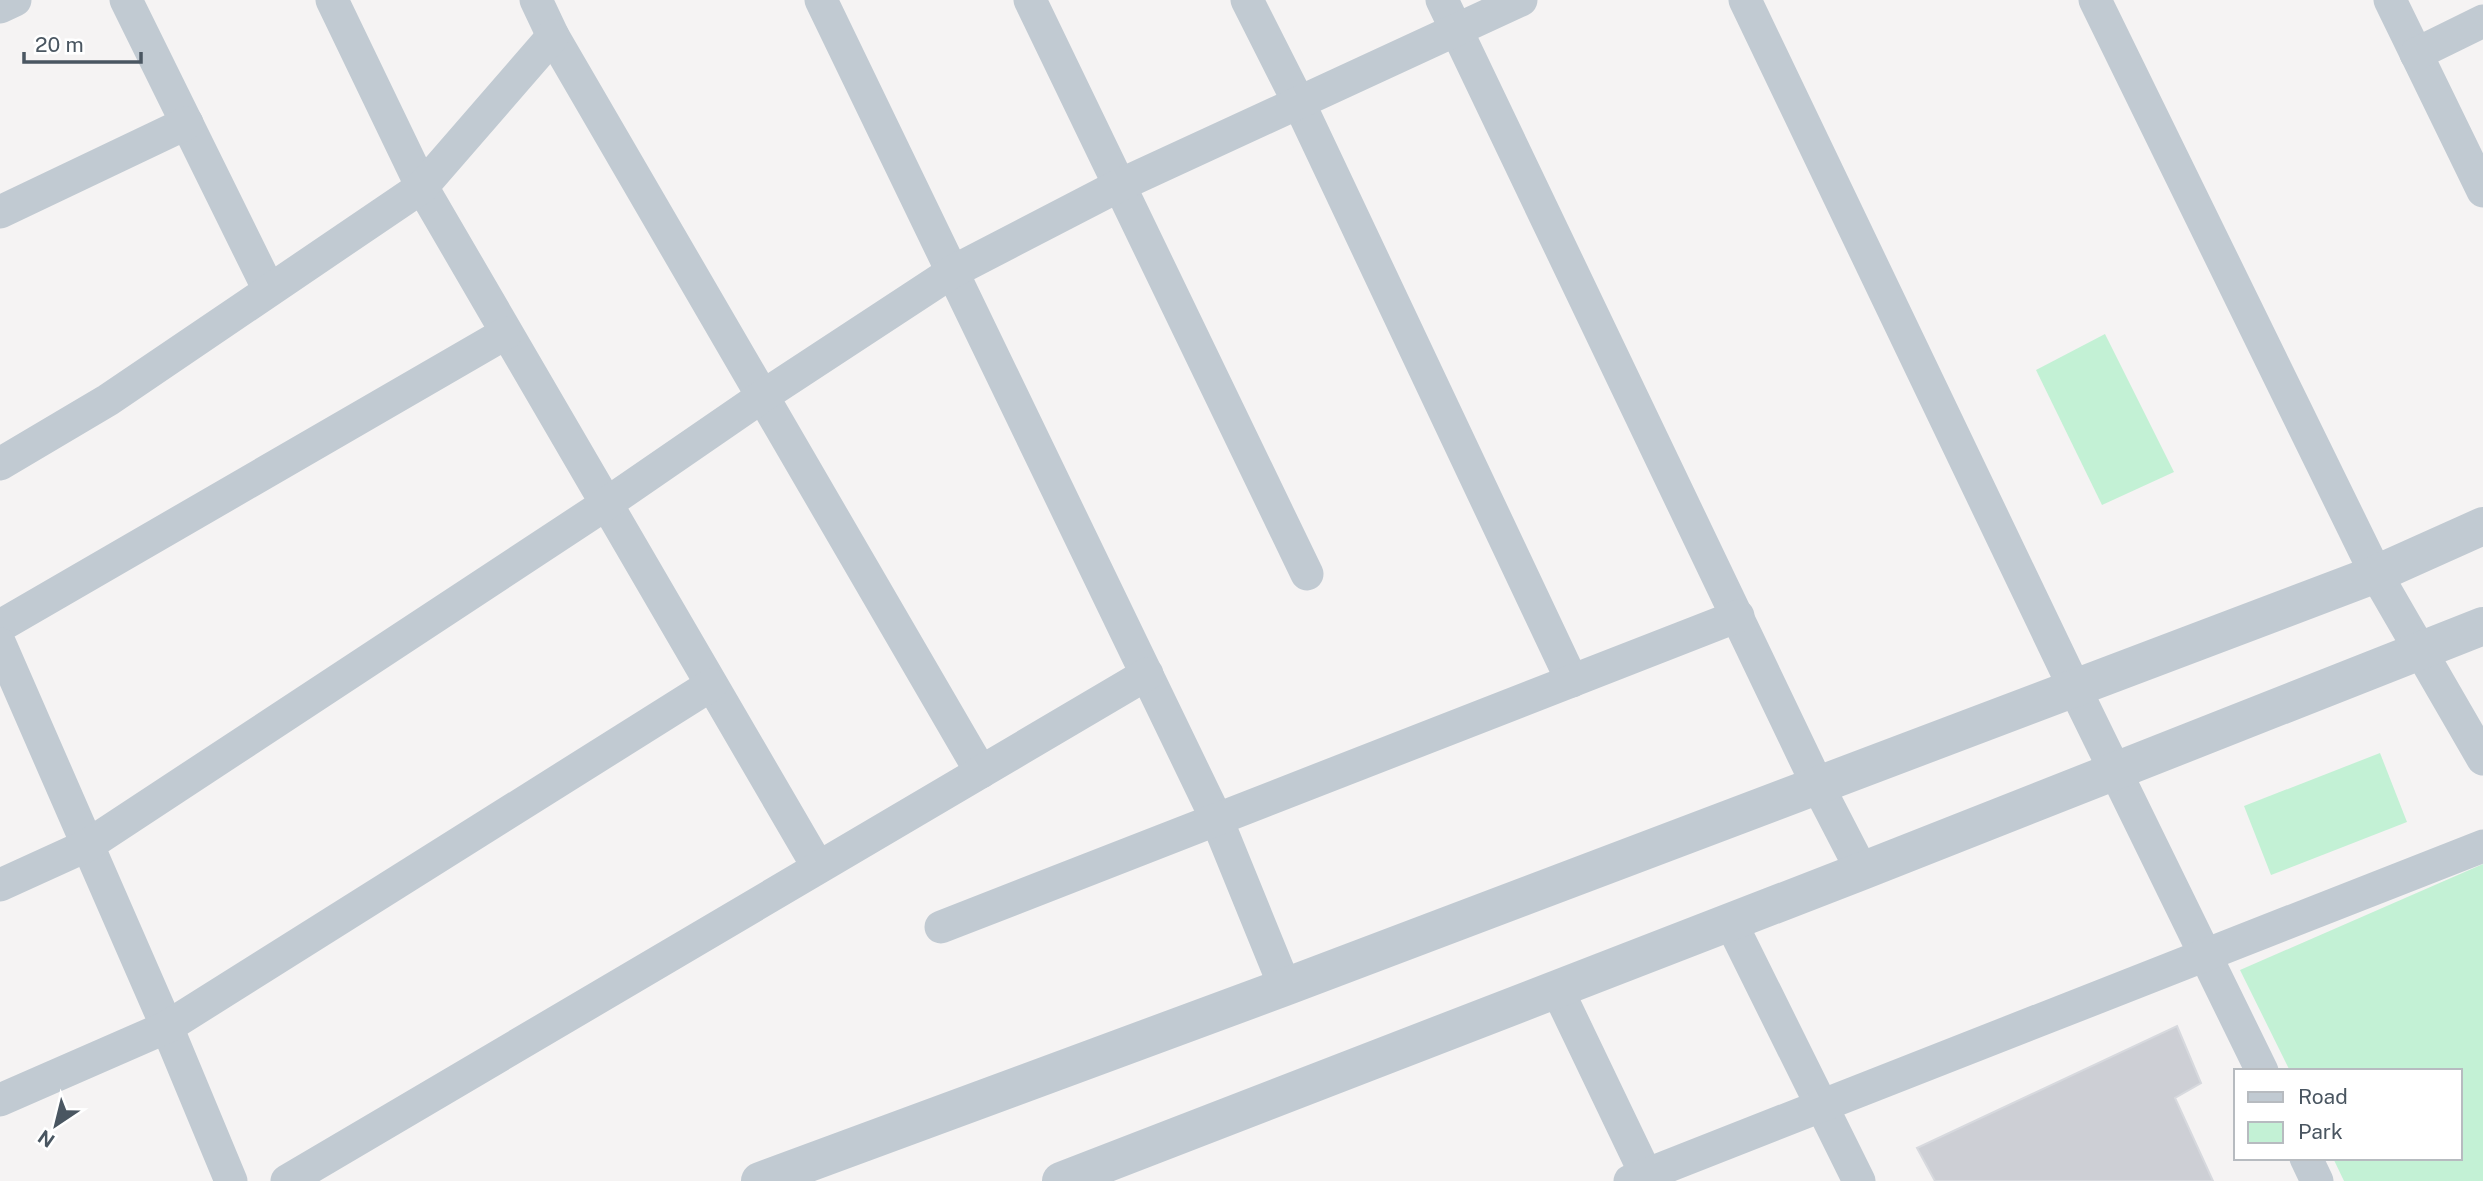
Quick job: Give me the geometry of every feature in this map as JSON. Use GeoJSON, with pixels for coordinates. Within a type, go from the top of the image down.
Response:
{"type":"FeatureCollection","features":[{"type":"Feature","properties":{"kind":"street"},"geometry":{"type":"LineString","coordinates":[[0,8],[15,0]]}},
{"type":"Feature","properties":{"kind":"street"},"geometry":{"type":"LineString","coordinates":[[126,0],[269,290]]}},
{"type":"Feature","properties":{"kind":"street"},"geometry":{"type":"LineString","coordinates":[[332,0],[422,187],[818,867]]}},
{"type":"Feature","properties":{"kind":"street"},"geometry":{"type":"LineString","coordinates":[[536,0],[553,36],[981,772]]}},
{"type":"Feature","properties":{"kind":"street"},"geometry":{"type":"LineString","coordinates":[[821,0],[1217,820],[1285,986]]}},
{"type":"Feature","properties":{"kind":"street"},"geometry":{"type":"LineString","coordinates":[[1030,0],[1307,574]]}},
{"type":"Feature","properties":{"kind":"street"},"geometry":{"type":"LineString","coordinates":[[1247,0],[1299,103],[1572,681]]}},
{"type":"Feature","properties":{"kind":"street"},"geometry":{"type":"LineString","coordinates":[[1441,0],[1818,786],[1862,871]]}},
{"type":"Feature","properties":{"kind":"street"},"geometry":{"type":"LineString","coordinates":[[0,885],[88,845],[606,504],[763,396],[952,272],[1120,185],[1521,0]]}},
{"type":"Feature","properties":{"kind":"street"},"geometry":{"type":"LineString","coordinates":[[1745,0],[2075,689],[2261,1069]]}},
{"type":"Feature","properties":{"kind":"street"},"geometry":{"type":"LineString","coordinates":[[2095,0],[2376,574],[2423,651],[2483,759]]}},
{"type":"Feature","properties":{"kind":"street"},"geometry":{"type":"LineString","coordinates":[[2390,0],[2483,191]]}},
{"type":"Feature","properties":{"kind":"street"},"geometry":{"type":"LineString","coordinates":[[2416,54],[2483,21]]}},
{"type":"Feature","properties":{"kind":"street"},"geometry":{"type":"LineString","coordinates":[[0,464],[107,400],[422,187],[553,36]]}},
{"type":"Feature","properties":{"kind":"street"},"geometry":{"type":"LineString","coordinates":[[0,212],[187,123]]}},
{"type":"Feature","properties":{"kind":"street"},"geometry":{"type":"LineString","coordinates":[[0,626],[506,333]]}},
{"type":"Feature","properties":{"kind":"street"},"geometry":{"type":"LineString","coordinates":[[760,1181],[2075,689],[2376,574],[2483,526]]}},
{"type":"Feature","properties":{"kind":"street"},"geometry":{"type":"LineString","coordinates":[[941,927],[1738,616]]}},
{"type":"Feature","properties":{"kind":"street"},"geometry":{"type":"LineString","coordinates":[[1061,1181],[1731,923],[2483,626]]}},
{"type":"Feature","properties":{"kind":"street"},"geometry":{"type":"LineString","coordinates":[[0,644],[231,1181]]}},
{"type":"Feature","properties":{"kind":"street"},"geometry":{"type":"LineString","coordinates":[[287,1181],[1147,674]]}},
{"type":"Feature","properties":{"kind":"street"},"geometry":{"type":"LineString","coordinates":[[0,1100],[167,1027],[711,685]]}},
{"type":"Feature","properties":{"kind":"street"},"geometry":{"type":"LineString","coordinates":[[1557,989],[1642,1179],[2483,846]]}},
{"type":"Feature","properties":{"kind":"street"},"geometry":{"type":"LineString","coordinates":[[1731,923],[1859,1181]]}},
{"type":"Feature","properties":{"kind":"street"},"geometry":{"type":"LineString","coordinates":[[2307,1160],[2317,1181]]}},
{"type":"Feature","properties":{"kind":"green space"},"geometry":{"type":"Polygon","coordinates":[[[2105,334],[2174,472],[2102,505],[2036,370],[2105,334]]]}},
{"type":"Feature","properties":{"kind":"green space"},"geometry":{"type":"Polygon","coordinates":[[[2380,753],[2407,822],[2271,875],[2244,806],[2380,753]]]}},
{"type":"Feature","properties":{"kind":"green space"},"geometry":{"type":"Polygon","coordinates":[[[2483,864],[2483,1181],[2344,1181],[2334,1160],[2462,1160],[2462,1069],[2289,1069],[2240,970],[2483,864]]]}},
{"type":"Feature","properties":{"kind":"building"},"geometry":{"type":"Polygon","coordinates":[[[2177,1026],[2201,1083],[2175,1098],[2213,1181],[1935,1181],[1917,1148],[2177,1026]]]}}]}
